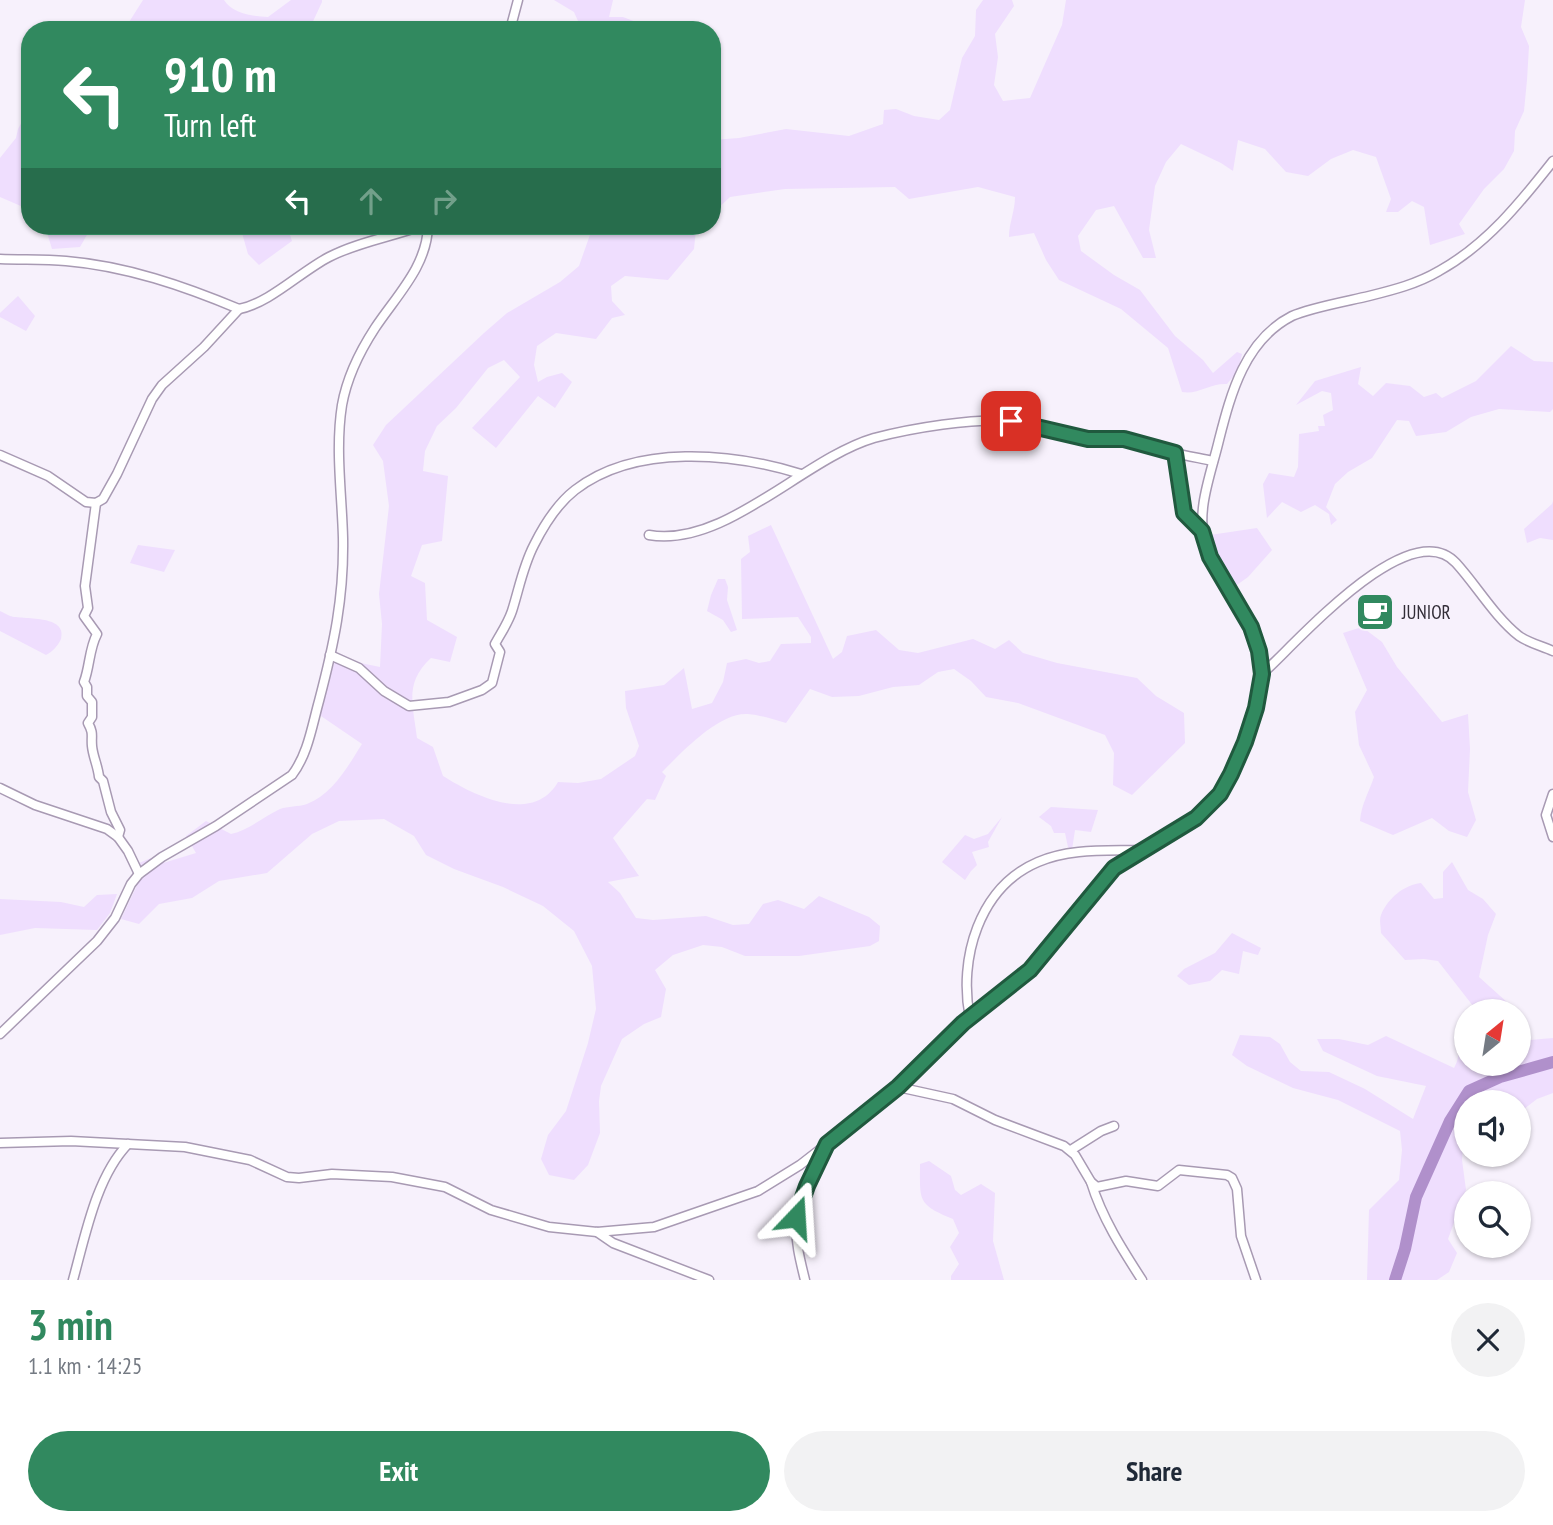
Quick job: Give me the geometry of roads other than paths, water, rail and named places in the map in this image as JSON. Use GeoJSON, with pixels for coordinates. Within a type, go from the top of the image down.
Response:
{"type":"FeatureCollection","features":[{"type":"Feature","properties":{"kind":"street"},"geometry":{"type":"LineString","coordinates":[[512,21],[518,0]]}},
{"type":"Feature","properties":{"kind":"street"},"geometry":{"type":"LineString","coordinates":[[0,1143],[71,1141],[201,1149],[250,1160],[287,1177],[366,1174],[423,1182],[446,1187],[491,1210],[523,1220],[549,1227],[597,1232],[654,1227],[733,1201],[779,1179],[898,1087],[970,1018],[1030,970],[1107,875],[1121,862],[1186,826],[1220,794],[1251,725],[1262,674],[1259,651],[1251,627],[1210,557],[1202,531],[1203,505],[1224,420],[1248,356],[1261,339],[1292,316],[1406,286],[1444,268],[1492,232],[1553,161]]}},
{"type":"Feature","properties":{"kind":"street"},"geometry":{"type":"LineString","coordinates":[[0,455],[48,476],[86,502],[96,503],[103,499],[117,474],[152,399],[162,385],[204,348],[239,309],[261,301],[328,258],[389,235]]}},
{"type":"Feature","properties":{"kind":"street"},"geometry":{"type":"LineString","coordinates":[[0,1034],[97,941],[115,918],[139,874],[292,775],[302,757],[310,735],[340,611],[343,539],[340,460],[342,405],[350,377],[364,346],[409,281],[426,250],[427,235]]}},
{"type":"Feature","properties":{"kind":"street"},"geometry":{"type":"LineString","coordinates":[[0,259],[67,261],[156,278],[194,289],[239,309]]}},
{"type":"Feature","properties":{"kind":"street"},"geometry":{"type":"LineString","coordinates":[[649,535],[676,536],[718,522],[750,507],[851,446],[878,437],[953,425],[1017,422],[1088,439],[1124,439],[1213,461]]}},
{"type":"Feature","properties":{"kind":"street"},"geometry":{"type":"LineString","coordinates":[[1175,453],[1184,513],[1202,531]]}},
{"type":"Feature","properties":{"kind":"street"},"geometry":{"type":"LineString","coordinates":[[330,655],[359,668],[384,691],[409,706],[449,702],[472,694],[492,683],[500,652],[495,644],[510,615],[534,545],[563,502],[589,481],[629,465],[696,457],[747,461],[801,474]]}},
{"type":"Feature","properties":{"kind":"street"},"geometry":{"type":"LineString","coordinates":[[96,503],[85,586],[88,608],[85,616],[97,634],[91,645],[89,668],[84,682],[87,696],[92,702],[92,717],[88,723],[93,734],[92,746],[99,777],[103,781],[111,812],[120,830],[118,837]]}},
{"type":"Feature","properties":{"kind":"street"},"geometry":{"type":"LineString","coordinates":[[1262,674],[1326,610],[1353,590],[1398,560],[1429,551],[1450,557],[1521,637],[1553,651]]}},
{"type":"Feature","properties":{"kind":"street"},"geometry":{"type":"LineString","coordinates":[[0,788],[35,805],[94,824],[118,837],[139,874]]}},
{"type":"Feature","properties":{"kind":"street"},"geometry":{"type":"LineString","coordinates":[[1553,794],[1546,815],[1553,837]]}},
{"type":"Feature","properties":{"kind":"street"},"geometry":{"type":"LineString","coordinates":[[970,1018],[966,972],[974,938],[987,906],[1008,881],[1022,870],[1054,857],[1094,851],[1142,850]]}},
{"type":"Feature","properties":{"kind":"street"},"geometry":{"type":"LineString","coordinates":[[898,1087],[953,1100],[1070,1150],[1091,1182],[1104,1216],[1142,1280]]}},
{"type":"Feature","properties":{"kind":"street"},"geometry":{"type":"LineString","coordinates":[[1070,1150],[1114,1126]]}},
{"type":"Feature","properties":{"kind":"street"},"geometry":{"type":"LineString","coordinates":[[73,1280],[103,1182],[114,1158],[128,1144]]}},
{"type":"Feature","properties":{"kind":"street"},"geometry":{"type":"LineString","coordinates":[[805,1280],[797,1250],[796,1217],[827,1144]]}},
{"type":"Feature","properties":{"kind":"street"},"geometry":{"type":"LineString","coordinates":[[1091,1182],[1097,1186],[1126,1181],[1158,1186],[1175,1172],[1188,1170],[1232,1178],[1237,1189],[1241,1236],[1256,1280]]}},
{"type":"Feature","properties":{"kind":"street"},"geometry":{"type":"LineString","coordinates":[[597,1232],[613,1243],[709,1280]]}},
{"type":"Feature","properties":{"kind":"waterway"},"geometry":{"type":"LineString","coordinates":[[1395,1280],[1416,1197],[1450,1121],[1469,1091],[1500,1077],[1553,1062]]}},
{"type":"Feature","properties":{"kind":"place","name":"JUNIOR"},"geometry":{"type":"Point","coordinates":[1375,612]}}]}
